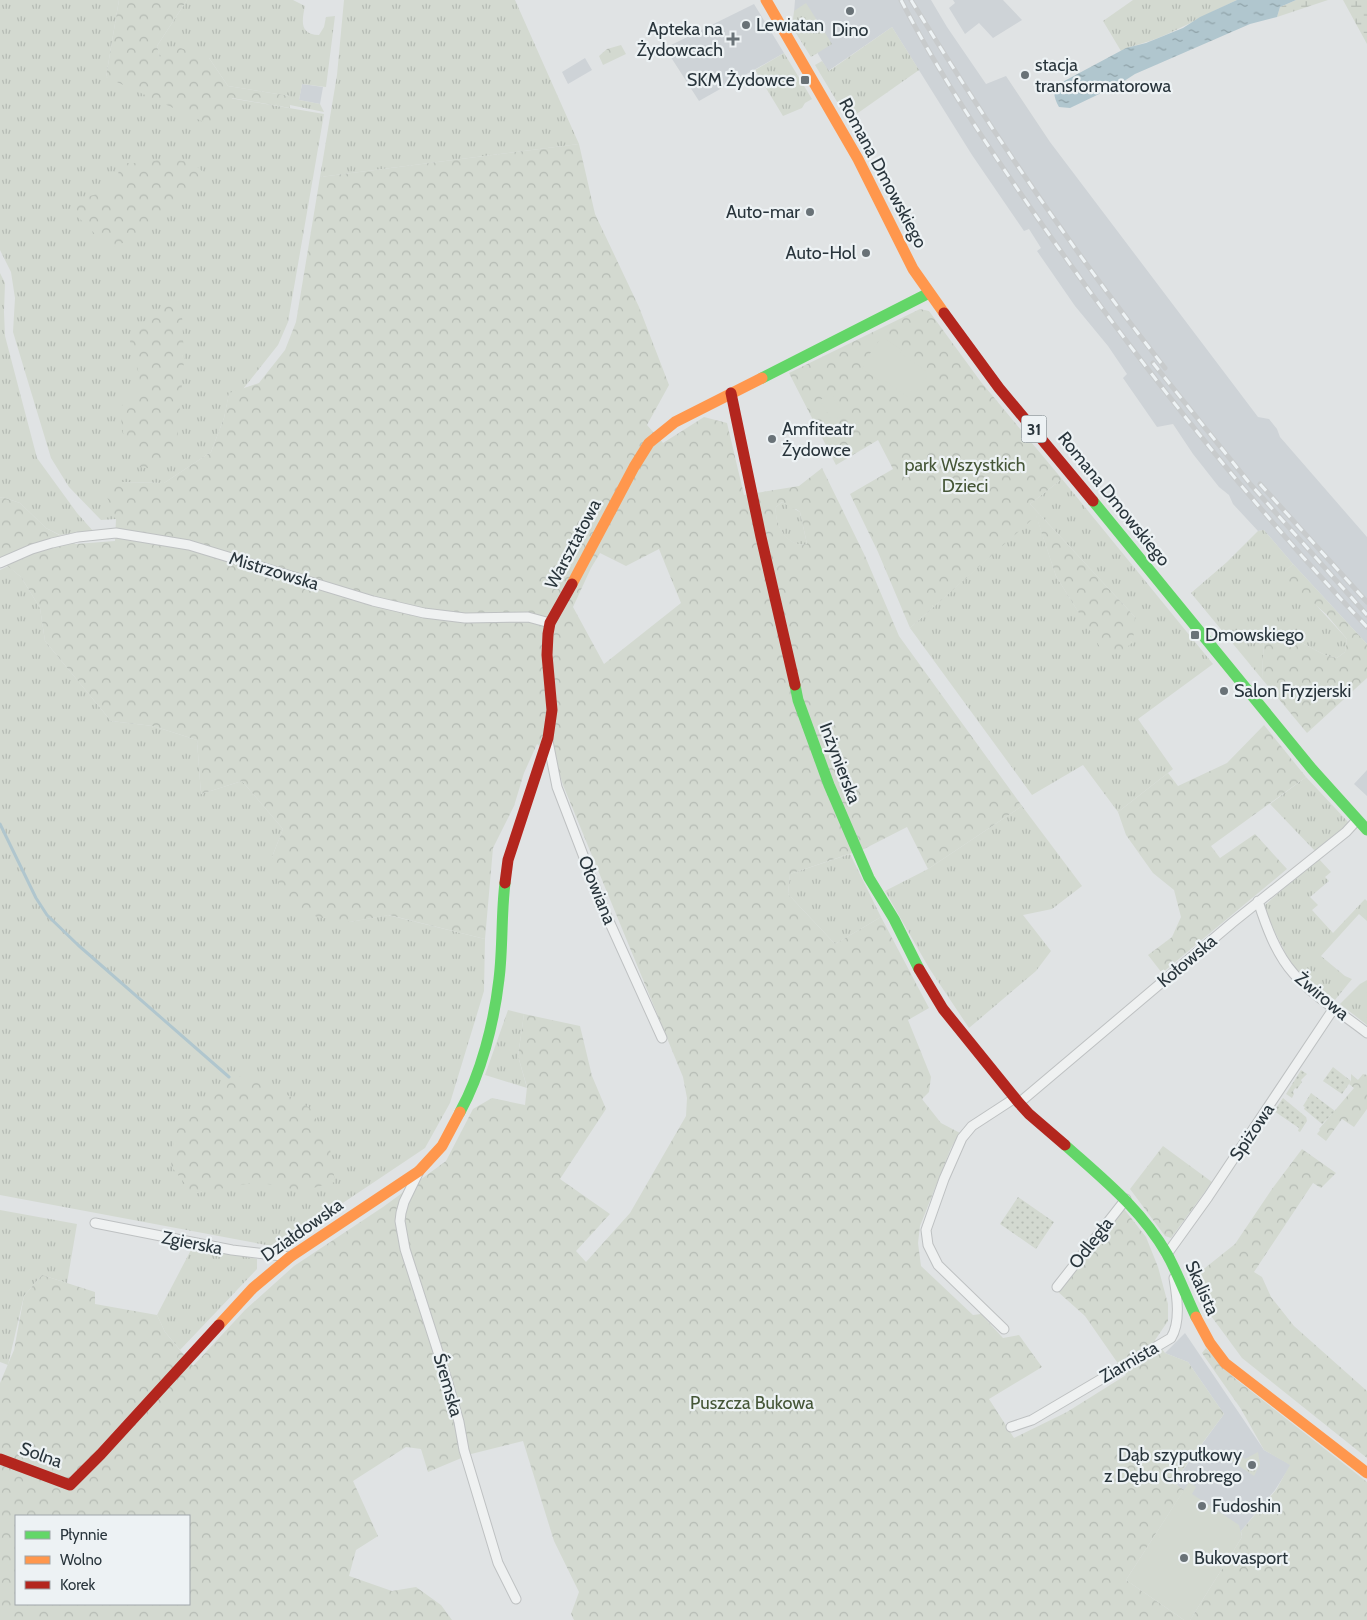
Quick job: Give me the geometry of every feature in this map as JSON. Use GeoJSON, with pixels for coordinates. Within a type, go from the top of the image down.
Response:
{"type":"FeatureCollection","features":[{"type":"Feature","properties":{"kind":"street","name":"Romana Dmowskiego"},"geometry":{"type":"LineString","coordinates":[[766,0],[858,159],[906,256],[929,293],[975,358],[1356,820]]}},
{"type":"Feature","properties":{"kind":"street","name":"Warsztatowa"},"geometry":{"type":"LineString","coordinates":[[500,978],[502,904],[508,860],[548,738],[552,710],[547,632],[550,623],[588,557],[634,466],[657,435],[675,422],[929,293]]}},
{"type":"Feature","properties":{"kind":"street","name":"Inżynierska"},"geometry":{"type":"LineString","coordinates":[[731,393],[798,700],[829,785],[870,878],[894,919],[923,976],[943,1009],[1017,1101]]}},
{"type":"Feature","properties":{"kind":"street","name":"Mistrzowska"},"geometry":{"type":"LineString","coordinates":[[0,563],[32,549],[52,543],[78,537],[116,533],[189,545],[276,573],[380,603],[424,613],[465,618],[528,618],[550,623]]}},
{"type":"Feature","properties":{"kind":"street","name":"Ołowiana"},"geometry":{"type":"LineString","coordinates":[[548,738],[558,787],[580,847],[604,910],[662,1038]]}},
{"type":"Feature","properties":{"kind":"street","name":"31"},"geometry":{"type":"LineString","coordinates":[[1356,820],[1367,830]]}},
{"type":"Feature","properties":{"kind":"street","name":"Kołowska"},"geometry":{"type":"LineString","coordinates":[[1004,1329],[938,1266],[926,1238],[928,1223],[962,1138],[972,1126],[1017,1101],[1258,901],[1346,832],[1356,820]]}},
{"type":"Feature","properties":{"kind":"street","name":"Żwirowa"},"geometry":{"type":"LineString","coordinates":[[1258,901],[1279,952],[1293,973],[1306,986],[1367,1033]]}},
{"type":"Feature","properties":{"kind":"street","name":"Działdowska"},"geometry":{"type":"LineString","coordinates":[[70,1485],[101,1454],[253,1288],[290,1256],[419,1170],[442,1146],[466,1104],[484,1054],[492,1025],[500,978]]}},
{"type":"Feature","properties":{"kind":"street","name":"Spiżowa"},"geometry":{"type":"LineString","coordinates":[[1168,1254],[1334,1008]]}},
{"type":"Feature","properties":{"kind":"street","name":"Skalista"},"geometry":{"type":"LineString","coordinates":[[1017,1101],[1029,1114],[1126,1199],[1168,1254],[1202,1330],[1226,1363],[1367,1473]]}},
{"type":"Feature","properties":{"kind":"street","name":"Śremska"},"geometry":{"type":"LineString","coordinates":[[419,1170],[401,1213],[400,1221],[405,1249],[448,1383],[459,1422],[464,1450],[498,1563],[516,1599]]}},
{"type":"Feature","properties":{"kind":"street","name":"Odległa"},"geometry":{"type":"LineString","coordinates":[[1057,1287],[1126,1199]]}},
{"type":"Feature","properties":{"kind":"street","name":"Zgierska"},"geometry":{"type":"LineString","coordinates":[[95,1223],[232,1250],[290,1256]]}},
{"type":"Feature","properties":{"kind":"street","name":"Ziarnista"},"geometry":{"type":"LineString","coordinates":[[1011,1427],[1032,1420],[1171,1338],[1175,1332],[1176,1303],[1174,1275],[1168,1254]]}},
{"type":"Feature","properties":{"kind":"street","name":"Solna"},"geometry":{"type":"LineString","coordinates":[[0,1459],[70,1485]]}},
{"type":"Feature","properties":{"kind":"shaded area"},"geometry":{"type":"Polygon","coordinates":[[[795,0],[931,0],[986,84],[1006,76],[1050,142],[1258,417],[1269,419],[1277,429],[1280,437],[1367,537],[1367,644],[1264,530],[1258,531],[1233,504],[1229,495],[1219,487],[1193,454],[1173,424],[1157,427],[1123,378],[1127,374],[1108,346],[1075,306],[1037,251],[1041,248],[1029,229],[1024,231],[972,155],[892,27],[828,71],[794,13],[795,0]]]}},
{"type":"Feature","properties":{"kind":"shaded area"},"geometry":{"type":"Polygon","coordinates":[[[953,0],[1003,0],[1022,20],[993,38],[979,23],[965,34],[949,8],[955,3],[953,0]]]}},
{"type":"Feature","properties":{"kind":"shaded area"},"geometry":{"type":"Polygon","coordinates":[[[754,4],[784,53],[699,101],[665,48],[754,4]]]}},
{"type":"Feature","properties":{"kind":"shaded area"},"geometry":{"type":"Polygon","coordinates":[[[585,58],[592,70],[568,84],[562,72],[585,58]]]}},
{"type":"Feature","properties":{"kind":"shaded area"},"geometry":{"type":"Polygon","coordinates":[[[302,84],[323,87],[320,104],[299,100],[302,84]]]}},
{"type":"Feature","properties":{"kind":"shaded area"},"geometry":{"type":"Polygon","coordinates":[[[1367,770],[1367,796],[1354,784],[1367,770]]]}},
{"type":"Feature","properties":{"kind":"shaded area"},"geometry":{"type":"Polygon","coordinates":[[[1185,1333],[1264,1450],[1291,1465],[1275,1490],[1241,1531],[1190,1620],[1184,1620],[1183,1490],[1177,1485],[1178,1477],[1224,1414],[1188,1362],[1165,1353],[1185,1333]]]}},
{"type":"Feature","properties":{"kind":"green space"},"geometry":{"type":"Polygon","coordinates":[[[0,0],[119,0],[106,77],[324,114],[288,322],[278,345],[243,389],[229,394],[224,418],[211,452],[164,483],[120,482],[116,519],[101,520],[69,487],[51,458],[13,332],[15,298],[11,272],[0,250],[0,0]]]}},
{"type":"Feature","properties":{"kind":"green space"},"geometry":{"type":"Polygon","coordinates":[[[119,0],[187,0],[157,46],[160,58],[178,47],[209,58],[228,86],[290,96],[290,108],[232,98],[223,126],[206,123],[106,77],[119,0]]]}},
{"type":"Feature","properties":{"kind":"green space"},"geometry":{"type":"Polygon","coordinates":[[[187,0],[293,0],[305,6],[303,26],[305,30],[319,35],[324,27],[326,17],[335,16],[326,87],[302,84],[299,100],[320,104],[324,112],[290,105],[290,96],[228,86],[209,58],[160,59],[157,46],[187,0]]]}},
{"type":"Feature","properties":{"kind":"green space"},"geometry":{"type":"Polygon","coordinates":[[[344,0],[515,0],[579,144],[320,177],[337,75],[344,0]]]}},
{"type":"Feature","properties":{"kind":"green space"},"geometry":{"type":"Polygon","coordinates":[[[1133,0],[1237,0],[1168,34],[1121,51],[1103,21],[1133,0]]]}},
{"type":"Feature","properties":{"kind":"green space"},"geometry":{"type":"Polygon","coordinates":[[[1296,0],[1328,0],[1277,17],[1280,7],[1296,0]]]}},
{"type":"Feature","properties":{"kind":"green space"},"geometry":{"type":"Polygon","coordinates":[[[1343,0],[1367,0],[1367,44],[1343,0]]]}},
{"type":"Feature","properties":{"kind":"green space"},"geometry":{"type":"Polygon","coordinates":[[[806,3],[832,44],[811,57],[792,27],[794,11],[806,3]]]}},
{"type":"Feature","properties":{"kind":"green space"},"geometry":{"type":"Polygon","coordinates":[[[892,27],[919,70],[848,120],[815,65],[822,61],[829,71],[892,27]]]}},
{"type":"Feature","properties":{"kind":"green space"},"geometry":{"type":"Polygon","coordinates":[[[621,45],[626,54],[603,65],[599,56],[607,49],[621,45]]]}},
{"type":"Feature","properties":{"kind":"green space"},"geometry":{"type":"Polygon","coordinates":[[[784,53],[812,99],[805,103],[802,108],[783,116],[755,70],[784,53]]]}},
{"type":"Feature","properties":{"kind":"green space","name":"Puszcza Bukowa"},"geometry":{"type":"Polygon","coordinates":[[[579,144],[595,214],[639,307],[669,385],[647,425],[663,443],[704,417],[727,423],[744,495],[799,486],[822,468],[865,556],[899,636],[1022,806],[928,869],[907,827],[864,849],[790,874],[788,894],[835,944],[881,917],[929,1008],[908,1020],[931,1077],[929,1092],[922,1099],[941,1123],[960,1133],[951,1148],[920,1226],[918,1243],[921,1266],[973,1315],[981,1314],[1003,1338],[1019,1335],[1042,1367],[989,1399],[1014,1438],[1067,1412],[1126,1375],[1085,1316],[1057,1291],[1124,1209],[1146,1237],[1158,1267],[1168,1304],[1168,1321],[1155,1340],[1165,1353],[1188,1362],[1224,1414],[1178,1476],[1179,1482],[1177,1485],[1184,1490],[1126,1580],[1184,1620],[574,1620],[571,1614],[579,1592],[554,1541],[523,1441],[471,1454],[428,1472],[421,1449],[406,1447],[353,1481],[378,1536],[356,1550],[349,1576],[392,1591],[416,1587],[441,1605],[452,1620],[0,1620],[0,1383],[14,1350],[24,1296],[42,1275],[95,1292],[95,1304],[157,1315],[165,1332],[193,1366],[245,1310],[294,1266],[383,1207],[446,1161],[473,1109],[492,1098],[525,1105],[527,1087],[518,1056],[524,1014],[580,1026],[592,1076],[606,1109],[560,1179],[610,1214],[576,1251],[586,1262],[630,1213],[686,1116],[687,1098],[683,1077],[563,785],[554,756],[537,744],[524,773],[514,806],[493,848],[485,939],[389,915],[350,922],[317,917],[282,898],[272,857],[283,829],[242,781],[201,794],[197,740],[153,726],[111,721],[45,641],[40,608],[21,577],[0,560],[0,498],[2,497],[20,503],[46,528],[76,544],[115,541],[116,519],[105,492],[120,482],[164,483],[211,452],[224,418],[229,393],[259,383],[285,350],[296,322],[320,177],[579,144]],[[782,502],[776,507],[777,521],[783,533],[793,542],[807,544],[800,512],[796,509],[787,509],[787,505],[782,502]],[[659,549],[626,566],[600,553],[591,568],[573,607],[604,664],[681,603],[659,549]]]}},
{"type":"Feature","properties":{"kind":"green space"},"geometry":{"type":"Polygon","coordinates":[[[166,159],[192,162],[203,172],[152,229],[110,249],[77,216],[76,200],[114,189],[121,163],[166,159]]]}},
{"type":"Feature","properties":{"kind":"green space"},"geometry":{"type":"Polygon","coordinates":[[[0,273],[5,283],[5,336],[37,458],[77,513],[93,531],[60,535],[46,528],[20,503],[0,498],[0,273]]]}},
{"type":"Feature","properties":{"kind":"green space"},"geometry":{"type":"Polygon","coordinates":[[[173,304],[182,315],[184,360],[177,442],[172,458],[153,469],[139,467],[134,448],[125,445],[121,419],[115,410],[127,402],[138,388],[139,372],[130,341],[143,323],[154,313],[173,304]]]}},
{"type":"Feature","properties":{"kind":"green space","name":"park Wszystkich Dzieci"},"geometry":{"type":"Polygon","coordinates":[[[920,309],[929,311],[981,382],[1062,479],[1030,504],[1135,617],[1133,642],[1120,653],[1103,652],[1056,576],[1036,516],[910,628],[878,552],[850,494],[893,469],[878,440],[836,465],[789,373],[920,309]]]}},
{"type":"Feature","properties":{"kind":"green space"},"geometry":{"type":"Polygon","coordinates":[[[884,338],[902,350],[900,353],[929,373],[911,399],[882,379],[880,381],[862,369],[864,366],[862,365],[880,339],[884,338]]]}},
{"type":"Feature","properties":{"kind":"green space"},"geometry":{"type":"Polygon","coordinates":[[[831,393],[843,415],[832,421],[820,400],[831,393]]]}},
{"type":"Feature","properties":{"kind":"green space"},"geometry":{"type":"Polygon","coordinates":[[[1062,479],[1213,664],[1138,719],[1173,769],[1118,812],[1083,765],[1032,795],[910,628],[1036,515],[1056,576],[1079,613],[1135,617],[1030,504],[1062,479]]]}},
{"type":"Feature","properties":{"kind":"green space"},"geometry":{"type":"Polygon","coordinates":[[[782,502],[800,512],[807,544],[793,542],[783,534],[776,514],[776,507],[782,502]]]}},
{"type":"Feature","properties":{"kind":"green space"},"geometry":{"type":"Polygon","coordinates":[[[1264,530],[1293,564],[1285,571],[1347,639],[1345,652],[1337,658],[1325,655],[1277,630],[1264,637],[1262,679],[1191,593],[1227,562],[1258,531],[1264,530]]]}},
{"type":"Feature","properties":{"kind":"green space"},"geometry":{"type":"Polygon","coordinates":[[[1293,564],[1367,644],[1367,678],[1307,733],[1262,679],[1264,637],[1277,630],[1325,655],[1337,658],[1345,652],[1347,639],[1326,614],[1289,582],[1285,571],[1293,564]]]}},
{"type":"Feature","properties":{"kind":"green space"},"geometry":{"type":"Polygon","coordinates":[[[8,566],[21,577],[40,608],[45,641],[111,721],[153,726],[197,740],[201,794],[242,781],[283,829],[272,857],[350,922],[388,915],[485,939],[484,991],[450,1103],[425,1148],[277,1247],[0,1195],[0,570],[8,566]]]}},
{"type":"Feature","properties":{"kind":"green space"},"geometry":{"type":"Polygon","coordinates":[[[1264,725],[1306,777],[1211,846],[1220,858],[1255,834],[1287,869],[1162,973],[1148,955],[1172,937],[1181,917],[1174,890],[1153,873],[1126,835],[1118,812],[1168,773],[1178,786],[1227,763],[1264,725]]]}},
{"type":"Feature","properties":{"kind":"green space"},"geometry":{"type":"Polygon","coordinates":[[[1306,777],[1349,823],[1315,851],[1270,804],[1306,777]]]}},
{"type":"Feature","properties":{"kind":"green space"},"geometry":{"type":"Polygon","coordinates":[[[1022,806],[1082,886],[1052,909],[1023,915],[1051,951],[1036,971],[969,1028],[929,968],[885,891],[928,869],[1022,806]]]}},
{"type":"Feature","properties":{"kind":"green space"},"geometry":{"type":"Polygon","coordinates":[[[850,854],[881,917],[835,944],[788,894],[790,874],[850,854]]]}},
{"type":"Feature","properties":{"kind":"green space"},"geometry":{"type":"Polygon","coordinates":[[[1318,858],[1331,872],[1325,877],[1329,881],[1310,897],[1318,905],[1312,910],[1333,933],[1365,899],[1367,901],[1367,921],[1359,914],[1321,956],[1345,976],[1352,979],[1335,1000],[1298,972],[1288,958],[1264,910],[1265,905],[1318,858]]]}},
{"type":"Feature","properties":{"kind":"green space"},"geometry":{"type":"Polygon","coordinates":[[[1367,980],[1367,1025],[1340,1004],[1360,984],[1367,980]]]}},
{"type":"Feature","properties":{"kind":"green space"},"geometry":{"type":"Polygon","coordinates":[[[508,1010],[524,1014],[518,1056],[527,1088],[485,1075],[508,1010]]]}},
{"type":"Feature","properties":{"kind":"green space"},"geometry":{"type":"Polygon","coordinates":[[[1333,1067],[1351,1081],[1342,1094],[1323,1081],[1333,1067]]]}},
{"type":"Feature","properties":{"kind":"green space"},"geometry":{"type":"Polygon","coordinates":[[[1301,1070],[1307,1074],[1301,1080],[1302,1082],[1297,1089],[1295,1088],[1292,1098],[1286,1094],[1301,1070]]]}},
{"type":"Feature","properties":{"kind":"green space"},"geometry":{"type":"Polygon","coordinates":[[[1351,1074],[1358,1080],[1363,1074],[1367,1075],[1367,1109],[1354,1127],[1342,1119],[1326,1141],[1317,1134],[1319,1129],[1354,1088],[1349,1084],[1351,1074]]]}},
{"type":"Feature","properties":{"kind":"green space"},"geometry":{"type":"Polygon","coordinates":[[[235,1076],[261,1080],[310,1108],[329,1142],[335,1182],[302,1191],[257,1182],[193,1194],[171,1166],[175,1126],[214,1097],[235,1076]]]}},
{"type":"Feature","properties":{"kind":"green space"},"geometry":{"type":"Polygon","coordinates":[[[1311,1093],[1335,1111],[1322,1124],[1304,1109],[1305,1107],[1303,1106],[1311,1093]]]}},
{"type":"Feature","properties":{"kind":"green space"},"geometry":{"type":"Polygon","coordinates":[[[1283,1098],[1306,1117],[1307,1121],[1300,1132],[1298,1131],[1299,1128],[1274,1111],[1283,1098]]]}},
{"type":"Feature","properties":{"kind":"green space"},"geometry":{"type":"Polygon","coordinates":[[[1163,1146],[1212,1182],[1171,1238],[1165,1236],[1130,1189],[1163,1146]]]}},
{"type":"Feature","properties":{"kind":"green space"},"geometry":{"type":"Polygon","coordinates":[[[1302,1149],[1336,1173],[1321,1188],[1313,1183],[1254,1272],[1262,1277],[1271,1297],[1294,1326],[1367,1391],[1367,1458],[1242,1358],[1203,1305],[1199,1296],[1196,1279],[1200,1272],[1235,1244],[1302,1149]]]}},
{"type":"Feature","properties":{"kind":"green space"},"geometry":{"type":"Polygon","coordinates":[[[1018,1197],[1054,1222],[1036,1249],[1000,1224],[1018,1197]]]}},
{"type":"Feature","properties":{"kind":"green space"},"geometry":{"type":"Polygon","coordinates":[[[0,1210],[77,1224],[67,1283],[42,1275],[24,1296],[8,1365],[0,1362],[0,1210]]]}},
{"type":"Feature","properties":{"kind":"green space"},"geometry":{"type":"Polygon","coordinates":[[[193,1246],[257,1259],[257,1269],[180,1350],[165,1332],[157,1315],[193,1246]]]}},
{"type":"Feature","properties":{"kind":"green space"},"geometry":{"type":"Polygon","coordinates":[[[1206,1348],[1233,1377],[1367,1482],[1367,1620],[1190,1620],[1242,1537],[1241,1531],[1276,1490],[1290,1465],[1264,1450],[1241,1409],[1202,1353],[1206,1348]]]}},
{"type":"Feature","properties":{"kind":"green space"},"geometry":{"type":"Polygon","coordinates":[[[1232,1450],[1245,1459],[1258,1452],[1260,1464],[1254,1476],[1227,1458],[1232,1450]]]}},
{"type":"Feature","properties":{"kind":"green space","name":"Bukovasport"},"geometry":{"type":"Polygon","coordinates":[[[1189,1482],[1196,1487],[1192,1494],[1239,1525],[1242,1537],[1190,1620],[1184,1620],[1126,1580],[1189,1482]]]}},
{"type":"Feature","properties":{"kind":"water"},"geometry":{"type":"Polygon","coordinates":[[[1237,0],[1296,0],[1280,7],[1277,17],[1250,24],[1135,74],[1118,85],[1070,108],[1059,107],[1056,102],[1055,86],[1126,48],[1146,43],[1183,28],[1200,17],[1237,0]]]}},
{"type":"Feature","properties":{"kind":"waterway"},"geometry":{"type":"LineString","coordinates":[[0,824],[36,898],[47,915],[78,945],[229,1077]]}},
{"type":"Feature","properties":{"kind":"railway"},"geometry":{"type":"LineString","coordinates":[[901,0],[933,58],[985,141],[1041,223],[1117,328],[1196,431],[1280,531],[1367,627]]}},
{"type":"Feature","properties":{"kind":"railway"},"geometry":{"type":"LineString","coordinates":[[911,0],[1001,142],[1097,279],[1165,368]]}},
{"type":"Feature","properties":{"kind":"railway"},"geometry":{"type":"LineString","coordinates":[[1153,363],[1251,485],[1367,615]]}},
{"type":"Feature","properties":{"kind":"railway"},"geometry":{"type":"LineString","coordinates":[[1260,484],[1367,602]]}},
{"type":"Feature","properties":{"kind":"traffic: fast"},"geometry":{"type":"LineString","coordinates":[[762,378],[929,293]]}},
{"type":"Feature","properties":{"kind":"traffic: fast"},"geometry":{"type":"LineString","coordinates":[[1093,501],[1312,769],[1367,830]]}},
{"type":"Feature","properties":{"kind":"traffic: fast"},"geometry":{"type":"LineString","coordinates":[[795,685],[798,700],[829,785],[869,878],[894,919],[919,969]]}},
{"type":"Feature","properties":{"kind":"traffic: fast"},"geometry":{"type":"LineString","coordinates":[[460,1112],[468,1097],[486,1048],[494,1013],[500,967],[505,883]]}},
{"type":"Feature","properties":{"kind":"traffic: fast"},"geometry":{"type":"LineString","coordinates":[[1065,1145],[1120,1195],[1157,1238],[1175,1269],[1196,1317]]}},
{"type":"Feature","properties":{"kind":"traffic: slow"},"geometry":{"type":"LineString","coordinates":[[766,0],[858,159],[913,269],[944,313]]}},
{"type":"Feature","properties":{"kind":"traffic: slow"},"geometry":{"type":"LineString","coordinates":[[572,584],[634,467],[649,443],[675,422],[762,378]]}},
{"type":"Feature","properties":{"kind":"traffic: slow"},"geometry":{"type":"LineString","coordinates":[[219,1325],[253,1288],[290,1257],[419,1171],[442,1146],[460,1112]]}},
{"type":"Feature","properties":{"kind":"traffic: slow"},"geometry":{"type":"LineString","coordinates":[[1196,1317],[1210,1343],[1225,1363],[1367,1473]]}},
{"type":"Feature","properties":{"kind":"traffic: jam"},"geometry":{"type":"LineString","coordinates":[[944,313],[999,388],[1093,501]]}},
{"type":"Feature","properties":{"kind":"traffic: jam"},"geometry":{"type":"LineString","coordinates":[[731,393],[761,537],[795,685]]}},
{"type":"Feature","properties":{"kind":"traffic: jam"},"geometry":{"type":"LineString","coordinates":[[505,883],[508,860],[548,738],[552,710],[547,655],[550,623],[572,584]]}},
{"type":"Feature","properties":{"kind":"traffic: jam"},"geometry":{"type":"LineString","coordinates":[[919,969],[943,1009],[1019,1103],[1065,1145]]}},
{"type":"Feature","properties":{"kind":"traffic: jam"},"geometry":{"type":"LineString","coordinates":[[0,1459],[70,1485],[101,1454],[219,1325]]}},
{"type":"Feature","properties":{"kind":"place","name":"Dino"},"geometry":{"type":"Point","coordinates":[850,11]}},
{"type":"Feature","properties":{"kind":"place","name":"Lewiatan"},"geometry":{"type":"Point","coordinates":[746,25]}},
{"type":"Feature","properties":{"kind":"place","name":"Apteka na Żydowcach"},"geometry":{"type":"Point","coordinates":[733,39]}},
{"type":"Feature","properties":{"kind":"place","name":"stacja transformatorowa"},"geometry":{"type":"Point","coordinates":[1025,75]}},
{"type":"Feature","properties":{"kind":"place","name":"SKM Żydowce"},"geometry":{"type":"Point","coordinates":[805,80]}},
{"type":"Feature","properties":{"kind":"place","name":"Auto-mar"},"geometry":{"type":"Point","coordinates":[810,212]}},
{"type":"Feature","properties":{"kind":"place","name":"Auto-Hol"},"geometry":{"type":"Point","coordinates":[866,253]}},
{"type":"Feature","properties":{"kind":"place","name":"Amfiteatr Żydowce"},"geometry":{"type":"Point","coordinates":[772,439]}},
{"type":"Feature","properties":{"kind":"place","name":"Dmowskiego"},"geometry":{"type":"Point","coordinates":[1195,635]}},
{"type":"Feature","properties":{"kind":"place","name":"Salon Fryzjerski"},"geometry":{"type":"Point","coordinates":[1224,691]}},
{"type":"Feature","properties":{"kind":"place","name":"Dąb szypułkowy z Dębu Chrobrego"},"geometry":{"type":"Point","coordinates":[1252,1465]}},
{"type":"Feature","properties":{"kind":"place","name":"Fudoshin"},"geometry":{"type":"Point","coordinates":[1202,1506]}},
{"type":"Feature","properties":{"kind":"place","name":"Bukovasport"},"geometry":{"type":"Point","coordinates":[1184,1558]}}]}
